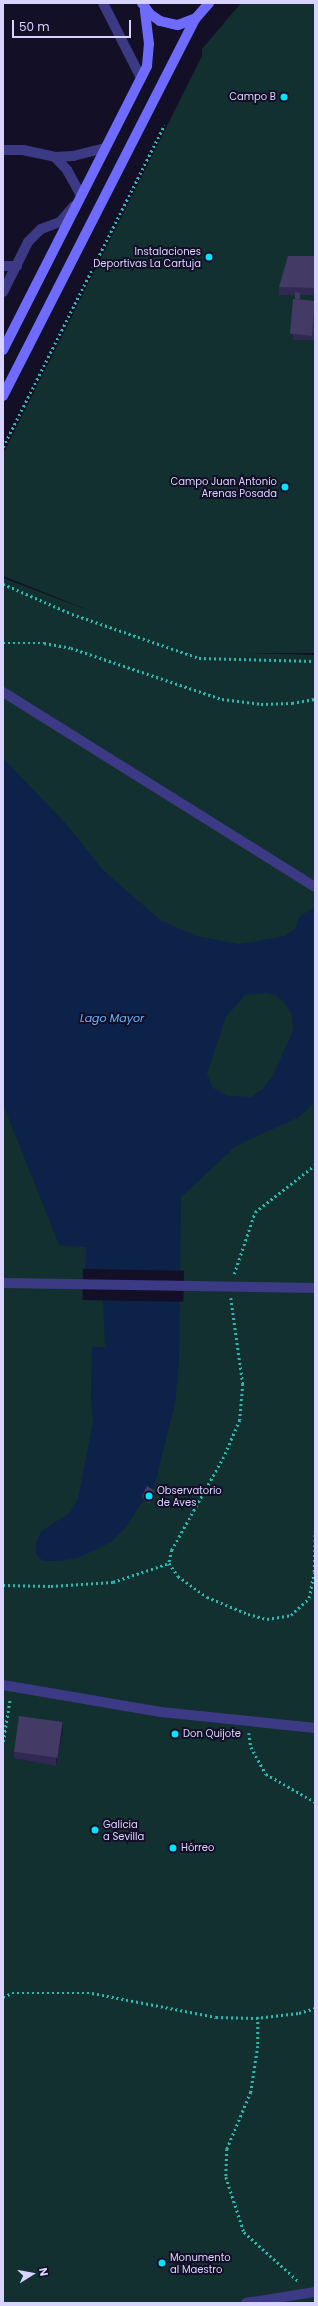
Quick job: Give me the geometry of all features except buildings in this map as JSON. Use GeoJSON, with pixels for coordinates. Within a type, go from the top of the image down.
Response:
{"type":"FeatureCollection","features":[{"type":"Feature","properties":{"kind":"street"},"geometry":{"type":"LineString","coordinates":[[103,3],[141,78]]}},
{"type":"Feature","properties":{"kind":"street"},"geometry":{"type":"LineString","coordinates":[[3,396],[196,18],[209,3]]}},
{"type":"Feature","properties":{"kind":"street"},"geometry":{"type":"LineString","coordinates":[[3,350],[141,78],[150,53],[144,6]]}},
{"type":"Feature","properties":{"kind":"street"},"geometry":{"type":"LineString","coordinates":[[144,6],[155,18],[166,24],[178,25],[196,18]]}},
{"type":"Feature","properties":{"kind":"street"},"geometry":{"type":"LineString","coordinates":[[3,150],[23,150],[55,157],[73,156],[105,148]]}},
{"type":"Feature","properties":{"kind":"street"},"geometry":{"type":"LineString","coordinates":[[55,157],[67,170],[79,199]]}},
{"type":"Feature","properties":{"kind":"street"},"geometry":{"type":"LineString","coordinates":[[3,292],[28,242],[41,229],[60,222],[79,199]]}},
{"type":"Feature","properties":{"kind":"street"},"geometry":{"type":"LineString","coordinates":[[3,266],[17,266]]}},
{"type":"Feature","properties":{"kind":"street"},"geometry":{"type":"LineString","coordinates":[[3,692],[313,886]]}},
{"type":"Feature","properties":{"kind":"street"},"geometry":{"type":"LineString","coordinates":[[3,1283],[315,1288]]}},
{"type":"Feature","properties":{"kind":"street"},"geometry":{"type":"LineString","coordinates":[[7,1686],[161,1712],[315,1728]]}},
{"type":"Feature","properties":{"kind":"street"},"geometry":{"type":"LineString","coordinates":[[246,2303],[314,2293]]}},
{"type":"Feature","properties":{"kind":"path"},"geometry":{"type":"LineString","coordinates":[[3,447],[164,125]]}},
{"type":"Feature","properties":{"kind":"path"},"geometry":{"type":"LineString","coordinates":[[3,584],[72,614],[199,658],[315,661]]}},
{"type":"Feature","properties":{"kind":"path"},"geometry":{"type":"LineString","coordinates":[[3,643],[44,643],[71,648],[222,699],[261,704],[292,704],[315,699]]}},
{"type":"Feature","properties":{"kind":"path"},"geometry":{"type":"LineString","coordinates":[[315,1166],[255,1212],[229,1287],[243,1384],[240,1420],[224,1457],[172,1550],[170,1563],[178,1576],[214,1600],[267,1619],[291,1615],[309,1598],[314,1572],[315,1531]]}},
{"type":"Feature","properties":{"kind":"path"},"geometry":{"type":"LineString","coordinates":[[3,1585],[51,1586],[113,1582],[170,1563]]}},
{"type":"Feature","properties":{"kind":"path"},"geometry":{"type":"LineString","coordinates":[[3,1742],[7,1686]]}},
{"type":"Feature","properties":{"kind":"path"},"geometry":{"type":"LineString","coordinates":[[247,1722],[251,1747],[266,1774],[315,1802]]}},
{"type":"Feature","properties":{"kind":"path"},"geometry":{"type":"LineString","coordinates":[[3,1997],[12,1994],[92,1993],[216,2017],[258,2017],[299,2013],[315,2008]]}},
{"type":"Feature","properties":{"kind":"path"},"geometry":{"type":"LineString","coordinates":[[258,2017],[258,2046],[251,2092],[227,2149],[225,2168],[227,2183],[244,2232],[314,2293]]}},
{"type":"Feature","properties":{"kind":"green space"},"geometry":{"type":"Polygon","coordinates":[[[241,3],[315,3],[315,653],[248,653],[315,655],[315,2303],[3,2303],[3,578],[98,614],[3,576],[3,454],[202,56],[202,49],[241,3]]]}},
{"type":"Feature","properties":{"kind":"water","name":"Lago Mayor"},"geometry":{"type":"Polygon","coordinates":[[[3,758],[66,824],[103,870],[160,920],[196,936],[239,944],[285,936],[295,929],[299,917],[315,907],[315,1102],[299,1117],[236,1146],[181,1197],[179,1363],[175,1403],[153,1492],[144,1499],[126,1527],[111,1542],[78,1558],[58,1561],[43,1561],[36,1554],[36,1543],[42,1531],[69,1513],[78,1499],[93,1422],[91,1399],[92,1347],[105,1347],[103,1299],[85,1298],[86,1247],[59,1245],[3,1104],[3,758]],[[266,993],[245,995],[226,1017],[207,1074],[213,1088],[228,1096],[251,1097],[263,1089],[273,1075],[293,1031],[292,1016],[283,1001],[276,995],[266,993]]]}},
{"type":"Feature","properties":{"kind":"pier"},"geometry":{"type":"Polygon","coordinates":[[[83,1269],[184,1271],[183,1302],[82,1300],[83,1269]]]}},
{"type":"Feature","properties":{"kind":"place","name":"Campo B"},"geometry":{"type":"Point","coordinates":[284,97]}},
{"type":"Feature","properties":{"kind":"place","name":"Instalaciones Deportivas La Cartuja"},"geometry":{"type":"Point","coordinates":[209,257]}},
{"type":"Feature","properties":{"kind":"place","name":"Campo Juan Antonio Arenas Posada"},"geometry":{"type":"Point","coordinates":[285,487]}},
{"type":"Feature","properties":{"kind":"place","name":"Observatorio de Aves"},"geometry":{"type":"Point","coordinates":[149,1496]}},
{"type":"Feature","properties":{"kind":"place","name":"Don Quijote"},"geometry":{"type":"Point","coordinates":[175,1734]}},
{"type":"Feature","properties":{"kind":"place","name":"Galicia a Sevilla"},"geometry":{"type":"Point","coordinates":[95,1830]}},
{"type":"Feature","properties":{"kind":"place","name":"Hórreo"},"geometry":{"type":"Point","coordinates":[173,1848]}},
{"type":"Feature","properties":{"kind":"place","name":"Monumento al Maestro"},"geometry":{"type":"Point","coordinates":[162,2263]}}]}
